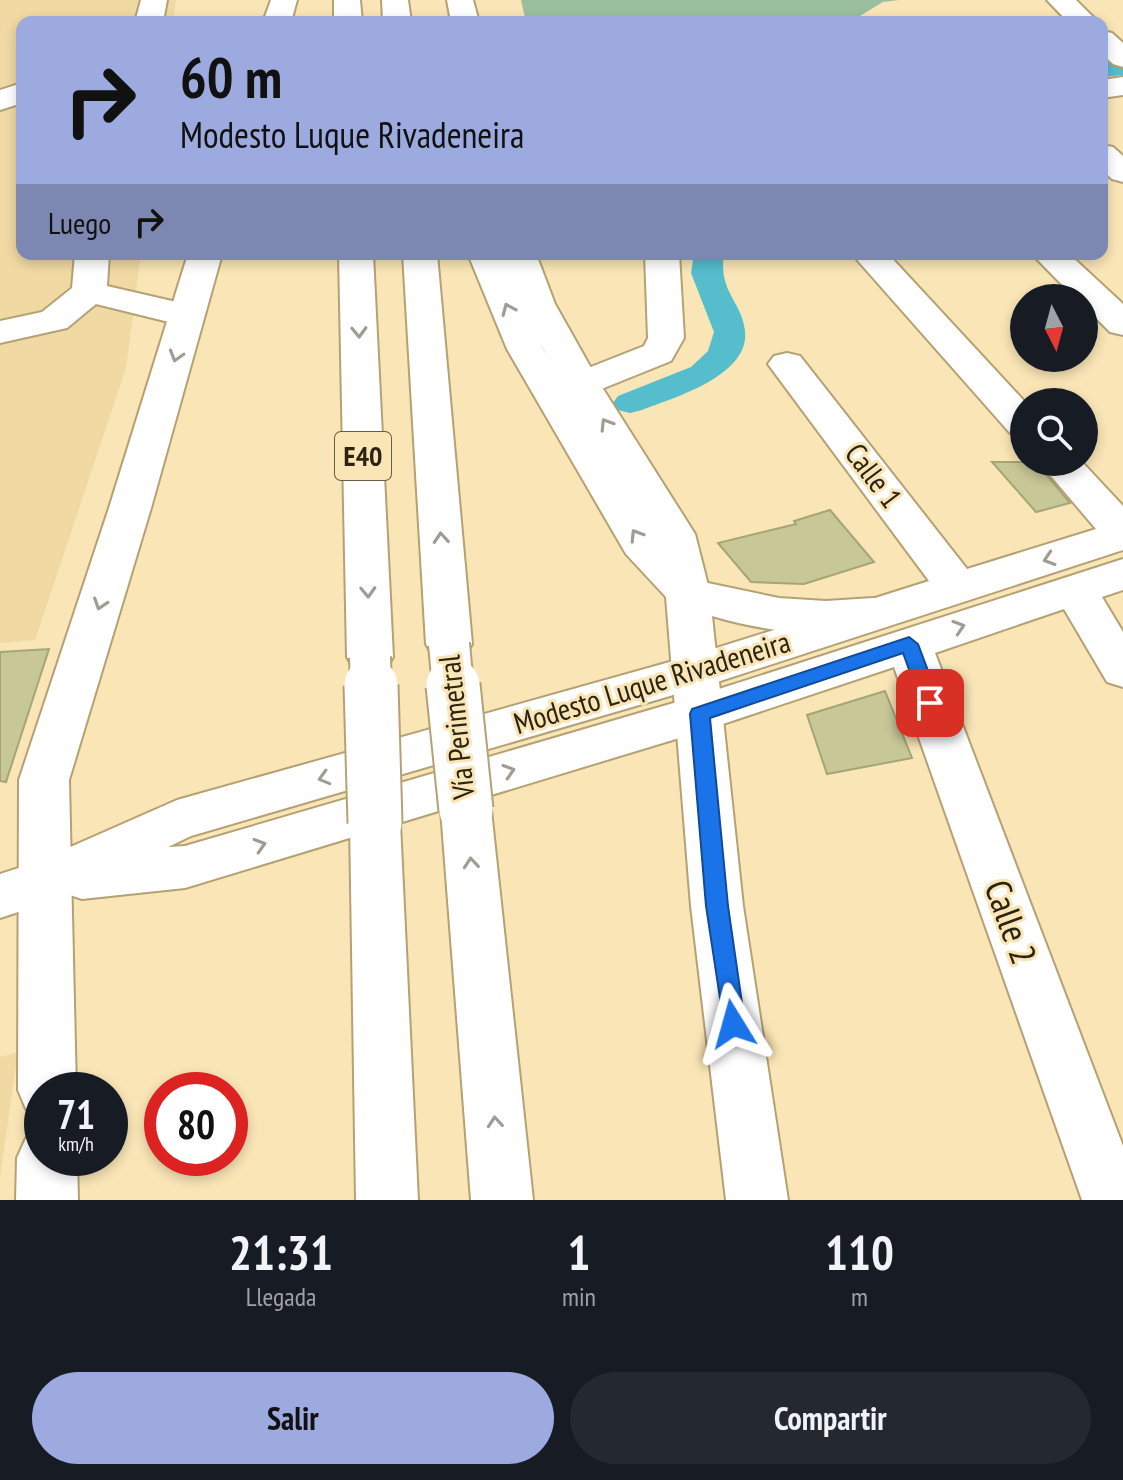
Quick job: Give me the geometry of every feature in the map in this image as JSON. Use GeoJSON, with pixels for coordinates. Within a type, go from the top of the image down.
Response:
{"type":"FeatureCollection","features":[{"type":"Feature","properties":{"kind":"main road"},"geometry":{"type":"LineString","coordinates":[[1060,0],[1077,16]]}},
{"type":"Feature","properties":{"kind":"main road"},"geometry":{"type":"LineString","coordinates":[[0,332],[54,320],[89,292],[92,260]]}},
{"type":"Feature","properties":{"kind":"main road"},"geometry":{"type":"LineString","coordinates":[[45,1072],[24,888],[44,780],[139,478],[203,260]]}},
{"type":"Feature","properties":{"kind":"main road","name":"E40"},"geometry":{"type":"LineString","coordinates":[[356,260],[387,1200]]}},
{"type":"Feature","properties":{"kind":"main road","name":"Vía Perimetral"},"geometry":{"type":"LineString","coordinates":[[420,260],[449,644],[502,1200]]}},
{"type":"Feature","properties":{"kind":"main road"},"geometry":{"type":"LineString","coordinates":[[488,260],[525,349],[633,531],[641,544],[688,593],[732,606],[779,614],[826,617],[891,629]]}},
{"type":"Feature","properties":{"kind":"main road"},"geometry":{"type":"LineString","coordinates":[[521,260],[537,304],[581,384],[674,534],[688,593],[717,906],[757,1200]]}},
{"type":"Feature","properties":{"kind":"main road"},"geometry":{"type":"LineString","coordinates":[[581,384],[658,353],[666,338],[662,260]]}},
{"type":"Feature","properties":{"kind":"main road"},"geometry":{"type":"LineString","coordinates":[[874,260],[1010,409]]}},
{"type":"Feature","properties":{"kind":"main road"},"geometry":{"type":"LineString","coordinates":[[1055,260],[1123,324]]}},
{"type":"Feature","properties":{"kind":"main road"},"geometry":{"type":"LineString","coordinates":[[89,292],[185,315]]}},
{"type":"Feature","properties":{"kind":"main road","name":"Calle 1"},"geometry":{"type":"LineString","coordinates":[[787,364],[958,588]]}},
{"type":"Feature","properties":{"kind":"main road"},"geometry":{"type":"LineString","coordinates":[[1071,476],[1123,534]]}},
{"type":"Feature","properties":{"kind":"main road","name":"Modesto Luque Rivadeneira"},"geometry":{"type":"LineString","coordinates":[[891,629],[958,588],[1123,534]]}},
{"type":"Feature","properties":{"kind":"main road","name":"Modesto Luque Rivadeneira"},"geometry":{"type":"LineString","coordinates":[[24,888],[185,867],[891,629],[1075,590],[1123,574]]}},
{"type":"Feature","properties":{"kind":"main road"},"geometry":{"type":"LineString","coordinates":[[1075,590],[1123,670]]}},
{"type":"Feature","properties":{"kind":"main road","name":"Calle 2"},"geometry":{"type":"LineString","coordinates":[[891,629],[1113,1200]]}},
{"type":"Feature","properties":{"kind":"main road"},"geometry":{"type":"LineString","coordinates":[[47,1176],[47,1200]]}},
{"type":"Feature","properties":{"kind":"shaded area"},"geometry":{"type":"Polygon","coordinates":[[[0,0],[176,0],[174,16],[16,16],[16,260],[140,260],[126,368],[35,640],[0,643],[0,0]]]}},
{"type":"Feature","properties":{"kind":"shaded area"},"geometry":{"type":"Polygon","coordinates":[[[18,1052],[0,1178],[0,1057],[18,1052]]]}},
{"type":"Feature","properties":{"kind":"green space"},"geometry":{"type":"Polygon","coordinates":[[[521,0],[899,0],[883,2],[860,16],[525,16],[521,0]]]}},
{"type":"Feature","properties":{"kind":"building"},"geometry":{"type":"Polygon","coordinates":[[[992,462],[1010,462],[1010,476],[1048,476],[1070,503],[1036,512],[992,462]]]}},
{"type":"Feature","properties":{"kind":"building"},"geometry":{"type":"Polygon","coordinates":[[[830,510],[874,562],[804,584],[751,582],[718,543],[796,524],[794,521],[830,510]]]}},
{"type":"Feature","properties":{"kind":"building"},"geometry":{"type":"Polygon","coordinates":[[[49,649],[6,782],[0,781],[0,652],[49,649]]]}},
{"type":"Feature","properties":{"kind":"building"},"geometry":{"type":"Polygon","coordinates":[[[885,691],[912,758],[827,774],[807,715],[885,691]]]}},
{"type":"Feature","properties":{"kind":"waterway"},"geometry":{"type":"LineString","coordinates":[[1108,69],[1123,68]]}},
{"type":"Feature","properties":{"kind":"waterway"},"geometry":{"type":"LineString","coordinates":[[630,403],[702,374],[723,354],[730,332],[706,273],[708,260]]}},
{"type":"Feature","properties":{"kind":"route"},"geometry":{"type":"LineString","coordinates":[[733,1024],[717,906],[699,714],[909,644],[930,703]]}}]}
